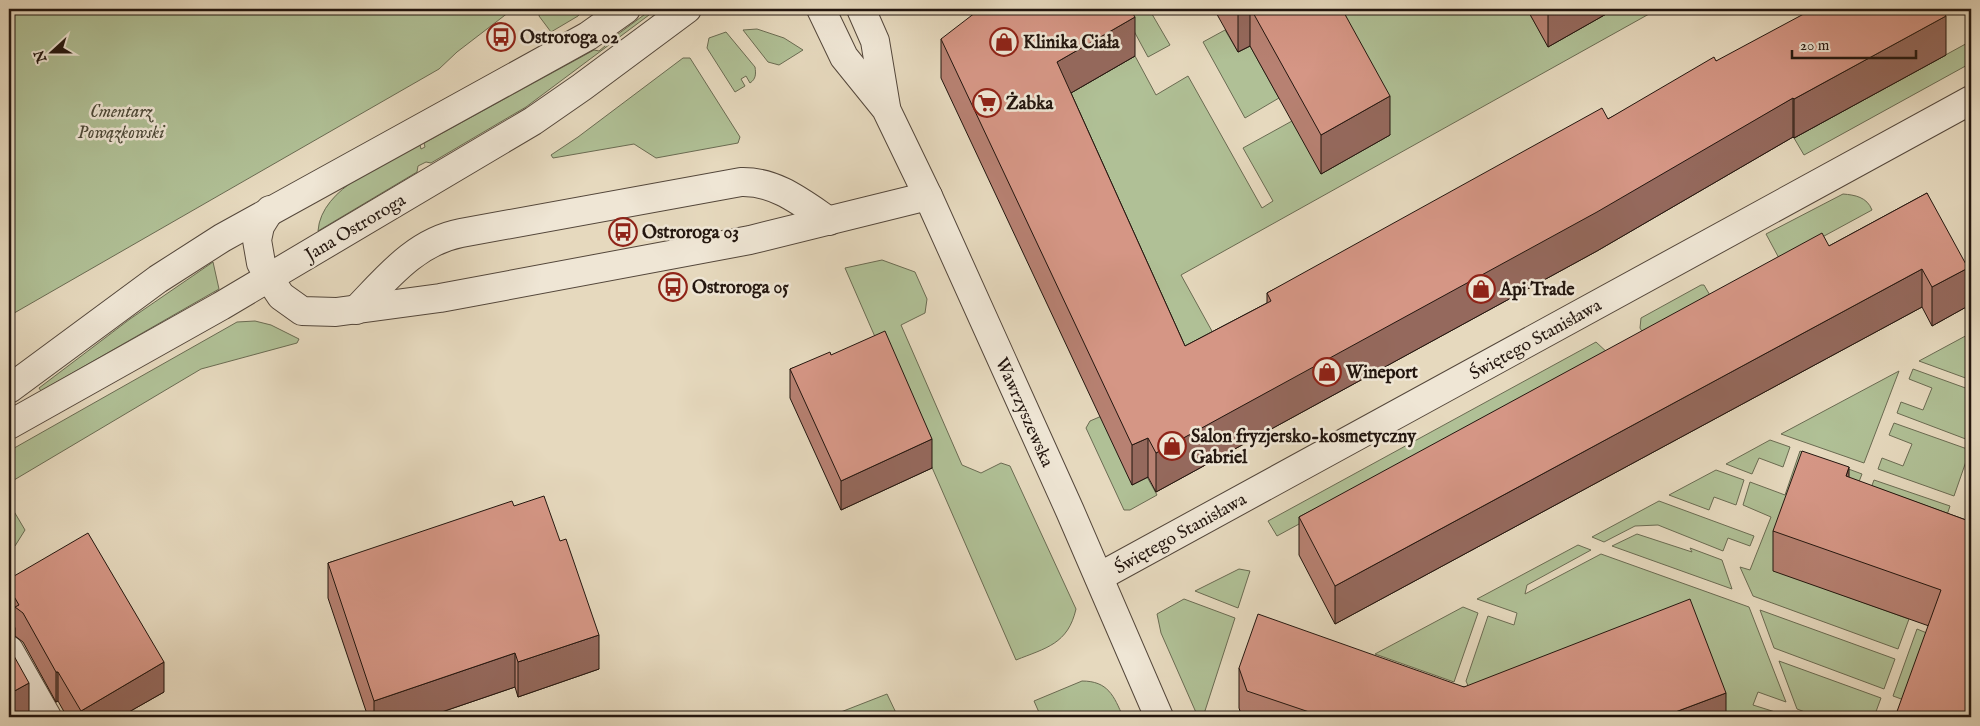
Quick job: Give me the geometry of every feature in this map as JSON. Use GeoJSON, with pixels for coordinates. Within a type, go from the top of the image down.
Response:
{"type":"FeatureCollection","features":[{"type":"Feature","properties":{"kind":"street"},"geometry":{"type":"LineString","coordinates":[[9,389],[158,279],[222,238],[588,36],[626,9]]}},
{"type":"Feature","properties":{"kind":"street","name":"Jana Ostroroga"},"geometry":{"type":"LineString","coordinates":[[9,424],[269,278],[533,121],[687,9]]}},
{"type":"Feature","properties":{"kind":"street","name":"Wawrzyszewska"},"geometry":{"type":"LineString","coordinates":[[821,9],[844,57],[886,109],[928,196],[1099,577],[1159,717]]}},
{"type":"Feature","properties":{"kind":"street","name":"Wawrzyszewska"},"geometry":{"type":"LineString","coordinates":[[861,9],[875,41],[886,109]]}},
{"type":"Feature","properties":{"kind":"street","name":"Świętego Stanisława"},"geometry":{"type":"LineString","coordinates":[[1099,577],[1971,100]]}},
{"type":"Feature","properties":{"kind":"street"},"geometry":{"type":"LineString","coordinates":[[356,310],[410,256],[437,240],[461,232],[741,182],[762,184],[783,191],[829,221]]}},
{"type":"Feature","properties":{"kind":"street"},"geometry":{"type":"LineString","coordinates":[[270,210],[260,226],[257,240],[261,263],[269,278],[281,296],[302,311],[336,312],[440,298],[750,240],[928,196]]}},
{"type":"Feature","properties":{"kind":"street"},"geometry":{"type":"LineString","coordinates":[[9,650],[47,717]]}},
{"type":"Feature","properties":{"kind":"green space","name":"Cmentarz Powązkowski"},"geometry":{"type":"Polygon","coordinates":[[[9,9],[513,9],[457,52],[439,69],[9,316],[9,9]]]}},
{"type":"Feature","properties":{"kind":"green space"},"geometry":{"type":"Polygon","coordinates":[[[540,9],[584,9],[578,16],[551,32],[539,16],[540,9]]]}},
{"type":"Feature","properties":{"kind":"green space"},"geometry":{"type":"Polygon","coordinates":[[[652,9],[657,9],[526,107],[431,163],[426,162],[418,166],[417,172],[318,231],[322,215],[330,202],[357,178],[420,145],[421,149],[425,147],[424,143],[594,50],[599,51],[606,43],[652,9]]]}},
{"type":"Feature","properties":{"kind":"green space"},"geometry":{"type":"Polygon","coordinates":[[[1122,9],[1149,9],[1170,45],[1148,57],[1122,9]]]}},
{"type":"Feature","properties":{"kind":"green space"},"geometry":{"type":"Polygon","coordinates":[[[1321,9],[1527,9],[1548,46],[1615,9],[1658,9],[1181,275],[1229,362],[1186,384],[1057,101],[1135,56],[1156,95],[1188,76],[1262,208],[1273,201],[1243,148],[1292,121],[1322,174],[1321,9]]]}},
{"type":"Feature","properties":{"kind":"green space"},"geometry":{"type":"Polygon","coordinates":[[[757,29],[784,38],[803,50],[779,65],[768,62],[743,30],[757,29]]]}},
{"type":"Feature","properties":{"kind":"green space"},"geometry":{"type":"Polygon","coordinates":[[[1225,30],[1238,52],[1250,46],[1279,98],[1245,118],[1203,42],[1225,30]]]}},
{"type":"Feature","properties":{"kind":"green space"},"geometry":{"type":"Polygon","coordinates":[[[726,32],[755,67],[753,80],[750,83],[746,76],[741,79],[745,86],[735,92],[707,48],[709,38],[726,32]]]}},
{"type":"Feature","properties":{"kind":"green space"},"geometry":{"type":"Polygon","coordinates":[[[1971,41],[1971,63],[1804,155],[1794,138],[1971,41]]]}},
{"type":"Feature","properties":{"kind":"green space"},"geometry":{"type":"Polygon","coordinates":[[[683,58],[690,58],[740,137],[738,143],[656,158],[634,144],[553,158],[551,155],[683,58]]]}},
{"type":"Feature","properties":{"kind":"green space"},"geometry":{"type":"Polygon","coordinates":[[[1843,194],[1864,199],[1872,210],[1780,260],[1766,234],[1843,194]]]}},
{"type":"Feature","properties":{"kind":"green space"},"geometry":{"type":"Polygon","coordinates":[[[882,260],[915,272],[927,299],[925,313],[901,325],[962,465],[981,473],[1001,463],[1010,466],[1076,609],[1067,630],[1054,643],[1016,660],[845,268],[882,260]]]}},
{"type":"Feature","properties":{"kind":"green space"},"geometry":{"type":"Polygon","coordinates":[[[213,262],[219,289],[41,391],[39,388],[130,319],[213,262]]]}},
{"type":"Feature","properties":{"kind":"green space"},"geometry":{"type":"Polygon","coordinates":[[[1704,285],[1711,297],[1644,335],[1640,328],[1641,318],[1704,285]]]}},
{"type":"Feature","properties":{"kind":"green space"},"geometry":{"type":"Polygon","coordinates":[[[255,321],[271,325],[299,339],[297,343],[201,369],[9,483],[9,451],[237,322],[255,321]]]}},
{"type":"Feature","properties":{"kind":"green space"},"geometry":{"type":"Polygon","coordinates":[[[1971,333],[1971,380],[1919,361],[1971,333]]]}},
{"type":"Feature","properties":{"kind":"green space"},"geometry":{"type":"Polygon","coordinates":[[[1596,342],[1610,355],[1277,536],[1268,521],[1596,342]]]}},
{"type":"Feature","properties":{"kind":"green space"},"geometry":{"type":"Polygon","coordinates":[[[1913,369],[1971,390],[1971,441],[1897,413],[1901,402],[1923,410],[1932,388],[1909,379],[1913,369]]]}},
{"type":"Feature","properties":{"kind":"green space"},"geometry":{"type":"Polygon","coordinates":[[[1899,371],[1864,463],[1781,434],[1899,371]]]}},
{"type":"Feature","properties":{"kind":"green space"},"geometry":{"type":"Polygon","coordinates":[[[1111,412],[1157,495],[1130,510],[1124,510],[1086,428],[1090,421],[1111,412]]]}},
{"type":"Feature","properties":{"kind":"green space"},"geometry":{"type":"Polygon","coordinates":[[[1894,423],[1970,450],[1954,496],[1878,469],[1882,458],[1903,466],[1912,444],[1889,435],[1894,423]]]}},
{"type":"Feature","properties":{"kind":"green space"},"geometry":{"type":"Polygon","coordinates":[[[1770,440],[1790,447],[1783,467],[1759,458],[1752,474],[1726,464],[1770,440]]]}},
{"type":"Feature","properties":{"kind":"green space"},"geometry":{"type":"Polygon","coordinates":[[[1800,451],[1862,474],[1849,507],[1773,570],[1909,619],[1898,649],[1753,596],[1740,567],[1750,570],[1771,517],[1743,505],[1750,482],[1785,495],[1800,451]]]}},
{"type":"Feature","properties":{"kind":"green space"},"geometry":{"type":"Polygon","coordinates":[[[1716,470],[1744,480],[1736,505],[1714,497],[1709,510],[1669,495],[1716,470]]]}},
{"type":"Feature","properties":{"kind":"green space"},"geometry":{"type":"Polygon","coordinates":[[[1874,480],[1950,506],[1938,542],[1861,515],[1874,480]]]}},
{"type":"Feature","properties":{"kind":"green space"},"geometry":{"type":"Polygon","coordinates":[[[1659,501],[1754,536],[1750,546],[1728,538],[1723,551],[1658,525],[1635,526],[1604,542],[1592,537],[1659,501]]]}},
{"type":"Feature","properties":{"kind":"green space"},"geometry":{"type":"Polygon","coordinates":[[[9,503],[25,530],[15,546],[9,551],[9,503]]]}},
{"type":"Feature","properties":{"kind":"green space"},"geometry":{"type":"Polygon","coordinates":[[[1637,534],[1692,552],[1690,548],[1722,560],[1732,589],[1612,546],[1637,534]]]}},
{"type":"Feature","properties":{"kind":"green space"},"geometry":{"type":"Polygon","coordinates":[[[1578,545],[1591,550],[1527,585],[1525,594],[1601,554],[1749,607],[1786,702],[1758,692],[1753,705],[1791,717],[1481,716],[1466,681],[1488,616],[1514,625],[1517,613],[1477,599],[1578,545]]]}},
{"type":"Feature","properties":{"kind":"green space"},"geometry":{"type":"Polygon","coordinates":[[[1239,569],[1250,571],[1238,608],[1195,591],[1239,569]]]}},
{"type":"Feature","properties":{"kind":"green space"},"geometry":{"type":"Polygon","coordinates":[[[1184,599],[1235,618],[1203,717],[1198,717],[1161,633],[1157,614],[1184,599]]]}},
{"type":"Feature","properties":{"kind":"green space"},"geometry":{"type":"Polygon","coordinates":[[[1463,607],[1478,613],[1454,682],[1375,654],[1463,607]]]}},
{"type":"Feature","properties":{"kind":"green space"},"geometry":{"type":"Polygon","coordinates":[[[1760,610],[1895,659],[1884,689],[1774,648],[1760,610]]]}},
{"type":"Feature","properties":{"kind":"green space"},"geometry":{"type":"Polygon","coordinates":[[[1917,629],[1939,638],[1915,704],[1893,696],[1917,629]]]}},
{"type":"Feature","properties":{"kind":"green space"},"geometry":{"type":"Polygon","coordinates":[[[1779,661],[1881,698],[1874,717],[1818,717],[1797,709],[1779,661]]]}},
{"type":"Feature","properties":{"kind":"green space"},"geometry":{"type":"Polygon","coordinates":[[[1082,681],[1098,684],[1109,691],[1123,717],[1041,717],[1034,701],[1082,681]]]}},
{"type":"Feature","properties":{"kind":"green space"},"geometry":{"type":"Polygon","coordinates":[[[887,694],[898,717],[828,717],[887,694]]]}},
{"type":"Feature","properties":{"kind":"building"},"geometry":{"type":"Polygon","coordinates":[[[980,9],[1130,9],[1135,17],[1057,62],[1185,346],[1271,301],[1267,293],[1602,108],[1608,119],[1714,57],[1716,61],[1813,9],[1942,9],[1946,16],[1793,98],[1597,212],[1156,453],[1148,438],[1132,445],[941,39],[980,9]]]}},
{"type":"Feature","properties":{"kind":"building"},"geometry":{"type":"Polygon","coordinates":[[[1235,9],[1246,9],[1238,13],[1235,9]]]}},
{"type":"Feature","properties":{"kind":"building"},"geometry":{"type":"Polygon","coordinates":[[[1251,9],[1342,9],[1390,96],[1321,135],[1251,9]]]}},
{"type":"Feature","properties":{"kind":"building"},"geometry":{"type":"Polygon","coordinates":[[[1927,193],[1968,268],[1932,287],[1922,269],[1335,586],[1299,517],[1822,233],[1829,246],[1927,193]]]}},
{"type":"Feature","properties":{"kind":"building"},"geometry":{"type":"Polygon","coordinates":[[[885,331],[932,439],[841,481],[790,369],[830,352],[831,355],[885,331]]]}},
{"type":"Feature","properties":{"kind":"building"},"geometry":{"type":"Polygon","coordinates":[[[1802,451],[1849,467],[1846,476],[1966,520],[1971,507],[1970,717],[1895,717],[1941,590],[1773,531],[1802,451]]]}},
{"type":"Feature","properties":{"kind":"building"},"geometry":{"type":"Polygon","coordinates":[[[544,496],[560,541],[566,539],[599,635],[518,662],[515,653],[374,701],[328,563],[512,501],[514,506],[544,496]]]}},
{"type":"Feature","properties":{"kind":"building"},"geometry":{"type":"Polygon","coordinates":[[[88,533],[164,662],[81,711],[58,672],[56,672],[23,613],[15,607],[19,605],[9,588],[9,579],[88,533]]]}},
{"type":"Feature","properties":{"kind":"building"},"geometry":{"type":"Polygon","coordinates":[[[1690,599],[1726,693],[1662,717],[1324,717],[1247,691],[1239,668],[1258,614],[1464,687],[1690,599]]]}},
{"type":"Feature","properties":{"kind":"building"},"geometry":{"type":"Polygon","coordinates":[[[9,647],[29,683],[9,694],[9,647]]]}},
{"type":"Feature","properties":{"kind":"place","name":"Ostroroga 02"},"geometry":{"type":"Point","coordinates":[501,37]}},
{"type":"Feature","properties":{"kind":"place","name":"Klinika Ciała"},"geometry":{"type":"Point","coordinates":[1004,42]}},
{"type":"Feature","properties":{"kind":"place","name":"Żabka"},"geometry":{"type":"Point","coordinates":[987,103]}},
{"type":"Feature","properties":{"kind":"place","name":"Ostroroga 03"},"geometry":{"type":"Point","coordinates":[623,232]}},
{"type":"Feature","properties":{"kind":"place","name":"Ostroroga 05"},"geometry":{"type":"Point","coordinates":[673,287]}},
{"type":"Feature","properties":{"kind":"place","name":"Api Trade"},"geometry":{"type":"Point","coordinates":[1481,289]}},
{"type":"Feature","properties":{"kind":"place","name":"Wineport"},"geometry":{"type":"Point","coordinates":[1327,372]}},
{"type":"Feature","properties":{"kind":"place","name":"Salon fryzjersko-kosmetyczny Gabriel"},"geometry":{"type":"Point","coordinates":[1172,446]}}]}
